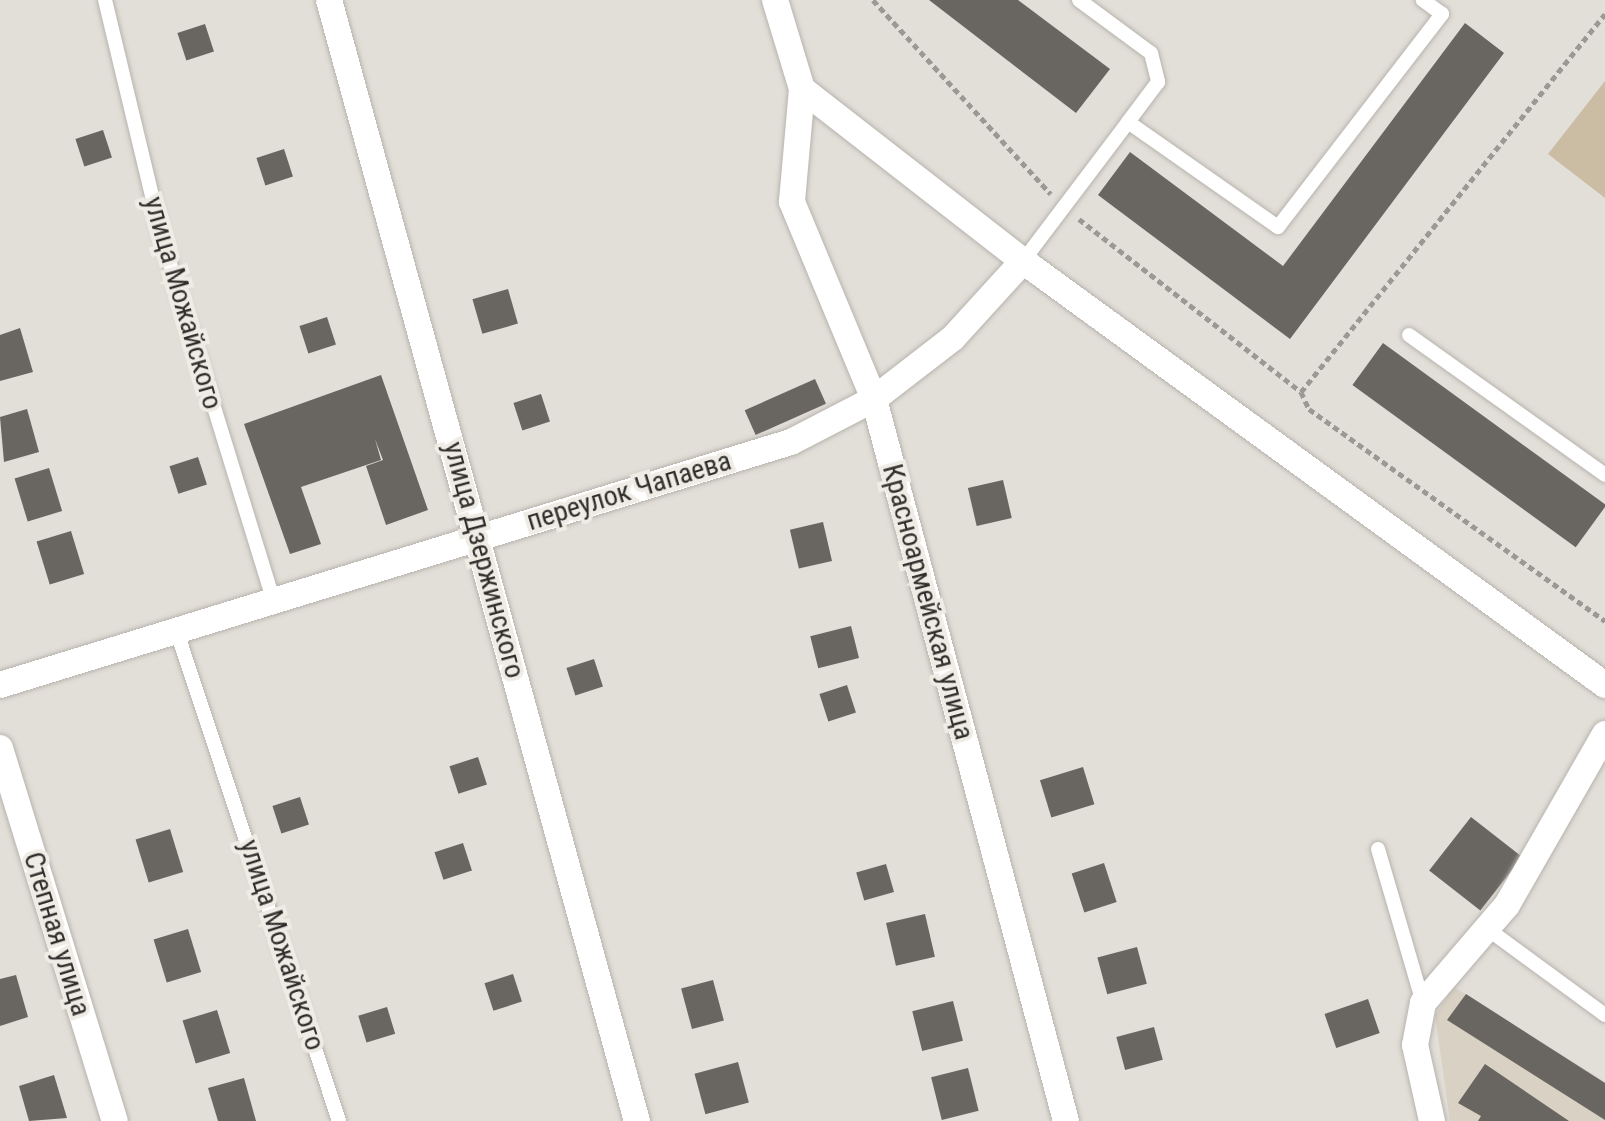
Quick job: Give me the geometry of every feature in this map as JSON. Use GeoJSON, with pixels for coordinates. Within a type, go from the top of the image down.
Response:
{"type":"FeatureCollection","features":[{"type":"Feature","properties":{"kind":"street","name":"улица Дзержинского"},"geometry":{"type":"LineString","coordinates":[[329,0],[637,1121]]}},
{"type":"Feature","properties":{"kind":"street"},"geometry":{"type":"LineString","coordinates":[[775,0],[802,89],[1023,261],[1604,682]]}},
{"type":"Feature","properties":{"kind":"street","name":"Красноармейская улица"},"geometry":{"type":"LineString","coordinates":[[802,89],[792,202],[874,399],[1066,1121]]}},
{"type":"Feature","properties":{"kind":"street","name":"переулок Чапаева"},"geometry":{"type":"LineString","coordinates":[[0,685],[791,442],[874,399],[953,338],[1023,261]]}},
{"type":"Feature","properties":{"kind":"street"},"geometry":{"type":"LineString","coordinates":[[1432,1121],[1415,1045],[1423,1003],[1489,930],[1605,734]]}},
{"type":"Feature","properties":{"kind":"street","name":"Степная улица"},"geometry":{"type":"LineString","coordinates":[[0,748],[115,1121]]}},
{"type":"Feature","properties":{"kind":"lane","name":"улица Можайского"},"geometry":{"type":"LineString","coordinates":[[105,0],[162,238],[274,602]]}},
{"type":"Feature","properties":{"kind":"lane"},"geometry":{"type":"LineString","coordinates":[[1023,261],[1158,82],[1151,53],[1079,0]]}},
{"type":"Feature","properties":{"kind":"lane"},"geometry":{"type":"LineString","coordinates":[[1128,122],[1278,227],[1442,14],[1423,0]]}},
{"type":"Feature","properties":{"kind":"lane"},"geometry":{"type":"LineString","coordinates":[[1409,335],[1605,475]]}},
{"type":"Feature","properties":{"kind":"lane","name":"улица Можайского"},"geometry":{"type":"LineString","coordinates":[[177,632],[339,1121]]}},
{"type":"Feature","properties":{"kind":"lane"},"geometry":{"type":"LineString","coordinates":[[1378,849],[1423,1003]]}},
{"type":"Feature","properties":{"kind":"lane"},"geometry":{"type":"LineString","coordinates":[[1489,930],[1605,1015]]}},
{"type":"Feature","properties":{"kind":"path"},"geometry":{"type":"LineString","coordinates":[[873,0],[1062,206],[1301,392],[1309,409],[1605,621]]}},
{"type":"Feature","properties":{"kind":"path"},"geometry":{"type":"LineString","coordinates":[[1301,392],[1605,14]]}},
{"type":"Feature","properties":{"kind":"shaded area"},"geometry":{"type":"Polygon","coordinates":[[[1605,81],[1605,198],[1548,154],[1605,81]]]}},
{"type":"Feature","properties":{"kind":"shaded area"},"geometry":{"type":"Polygon","coordinates":[[[1454,987],[1605,1082],[1605,1121],[1450,1121],[1435,1015],[1454,987]]]}},
{"type":"Feature","properties":{"kind":"building"},"geometry":{"type":"Polygon","coordinates":[[[929,0],[1018,0],[1110,69],[1076,113],[929,0]]]}},
{"type":"Feature","properties":{"kind":"building"},"geometry":{"type":"Polygon","coordinates":[[[1465,23],[1504,53],[1290,339],[1098,195],[1130,152],[1283,266],[1465,23]]]}},
{"type":"Feature","properties":{"kind":"building"},"geometry":{"type":"Polygon","coordinates":[[[205,24],[214,52],[186,61],[177,33],[205,24]]]}},
{"type":"Feature","properties":{"kind":"building"},"geometry":{"type":"Polygon","coordinates":[[[103,130],[112,158],[84,167],[75,139],[103,130]]]}},
{"type":"Feature","properties":{"kind":"building"},"geometry":{"type":"Polygon","coordinates":[[[284,149],[293,177],[265,186],[256,158],[284,149]]]}},
{"type":"Feature","properties":{"kind":"building"},"geometry":{"type":"Polygon","coordinates":[[[508,289],[518,324],[482,334],[472,299],[508,289]]]}},
{"type":"Feature","properties":{"kind":"building"},"geometry":{"type":"Polygon","coordinates":[[[327,317],[336,345],[308,354],[299,326],[327,317]]]}},
{"type":"Feature","properties":{"kind":"building"},"geometry":{"type":"Polygon","coordinates":[[[20,328],[33,372],[0,381],[0,335],[20,328]]]}},
{"type":"Feature","properties":{"kind":"building"},"geometry":{"type":"Polygon","coordinates":[[[1383,343],[1605,504],[1576,547],[1352,385],[1383,343]]]}},
{"type":"Feature","properties":{"kind":"building"},"geometry":{"type":"Polygon","coordinates":[[[381,375],[428,510],[386,525],[366,466],[383,460],[375,439],[381,460],[301,487],[321,544],[290,554],[244,424],[381,375]]]}},
{"type":"Feature","properties":{"kind":"building"},"geometry":{"type":"Polygon","coordinates":[[[815,379],[826,404],[756,435],[745,410],[815,379]]]}},
{"type":"Feature","properties":{"kind":"building"},"geometry":{"type":"Polygon","coordinates":[[[541,394],[550,422],[522,431],[513,403],[541,394]]]}},
{"type":"Feature","properties":{"kind":"building"},"geometry":{"type":"Polygon","coordinates":[[[27,409],[39,452],[4,462],[0,417],[27,409]]]}},
{"type":"Feature","properties":{"kind":"building"},"geometry":{"type":"Polygon","coordinates":[[[198,457],[207,485],[178,494],[169,466],[198,457]]]}},
{"type":"Feature","properties":{"kind":"building"},"geometry":{"type":"Polygon","coordinates":[[[49,468],[62,511],[28,522],[15,479],[49,468]]]}},
{"type":"Feature","properties":{"kind":"building"},"geometry":{"type":"Polygon","coordinates":[[[1003,480],[1012,518],[977,526],[968,488],[1003,480]]]}},
{"type":"Feature","properties":{"kind":"building"},"geometry":{"type":"Polygon","coordinates":[[[823,522],[832,561],[799,569],[790,530],[823,522]]]}},
{"type":"Feature","properties":{"kind":"building"},"geometry":{"type":"Polygon","coordinates":[[[71,531],[84,574],[50,585],[37,542],[71,531]]]}},
{"type":"Feature","properties":{"kind":"building"},"geometry":{"type":"Polygon","coordinates":[[[851,626],[859,658],[818,668],[810,636],[851,626]]]}},
{"type":"Feature","properties":{"kind":"building"},"geometry":{"type":"Polygon","coordinates":[[[594,659],[603,687],[575,696],[566,668],[594,659]]]}},
{"type":"Feature","properties":{"kind":"building"},"geometry":{"type":"Polygon","coordinates":[[[847,685],[856,713],[828,722],[819,694],[847,685]]]}},
{"type":"Feature","properties":{"kind":"building"},"geometry":{"type":"Polygon","coordinates":[[[478,757],[487,785],[458,794],[449,766],[478,757]]]}},
{"type":"Feature","properties":{"kind":"building"},"geometry":{"type":"Polygon","coordinates":[[[1083,767],[1094,804],[1051,817],[1040,780],[1083,767]]]}},
{"type":"Feature","properties":{"kind":"building"},"geometry":{"type":"Polygon","coordinates":[[[300,797],[309,825],[281,834],[272,806],[300,797]]]}},
{"type":"Feature","properties":{"kind":"building"},"geometry":{"type":"Polygon","coordinates":[[[1471,817],[1522,857],[1480,911],[1429,871],[1471,817]]]}},
{"type":"Feature","properties":{"kind":"building"},"geometry":{"type":"Polygon","coordinates":[[[170,829],[183,872],[149,883],[136,840],[170,829]]]}},
{"type":"Feature","properties":{"kind":"building"},"geometry":{"type":"Polygon","coordinates":[[[463,843],[472,871],[443,880],[434,852],[463,843]]]}},
{"type":"Feature","properties":{"kind":"building"},"geometry":{"type":"Polygon","coordinates":[[[1104,863],[1117,902],[1084,912],[1072,874],[1104,863]]]}},
{"type":"Feature","properties":{"kind":"building"},"geometry":{"type":"Polygon","coordinates":[[[886,864],[894,892],[864,900],[856,873],[886,864]]]}},
{"type":"Feature","properties":{"kind":"building"},"geometry":{"type":"Polygon","coordinates":[[[925,914],[935,957],[896,966],[886,923],[925,914]]]}},
{"type":"Feature","properties":{"kind":"building"},"geometry":{"type":"Polygon","coordinates":[[[188,929],[201,972],[167,983],[154,940],[188,929]]]}},
{"type":"Feature","properties":{"kind":"building"},"geometry":{"type":"Polygon","coordinates":[[[1137,947],[1147,984],[1107,994],[1097,958],[1137,947]]]}},
{"type":"Feature","properties":{"kind":"building"},"geometry":{"type":"Polygon","coordinates":[[[513,974],[522,1002],[493,1011],[484,983],[513,974]]]}},
{"type":"Feature","properties":{"kind":"building"},"geometry":{"type":"Polygon","coordinates":[[[16,975],[28,1017],[0,1026],[0,979],[16,975]]]}},
{"type":"Feature","properties":{"kind":"building"},"geometry":{"type":"Polygon","coordinates":[[[713,980],[724,1021],[692,1029],[681,989],[713,980]]]}},
{"type":"Feature","properties":{"kind":"building"},"geometry":{"type":"Polygon","coordinates":[[[1466,994],[1605,1083],[1605,1120],[1447,1020],[1466,994]]]}},
{"type":"Feature","properties":{"kind":"building"},"geometry":{"type":"Polygon","coordinates":[[[1368,999],[1380,1033],[1336,1048],[1325,1014],[1368,999]]]}},
{"type":"Feature","properties":{"kind":"building"},"geometry":{"type":"Polygon","coordinates":[[[953,1001],[963,1041],[922,1051],[912,1011],[953,1001]]]}},
{"type":"Feature","properties":{"kind":"building"},"geometry":{"type":"Polygon","coordinates":[[[387,1007],[395,1034],[366,1043],[358,1016],[387,1007]]]}},
{"type":"Feature","properties":{"kind":"building"},"geometry":{"type":"Polygon","coordinates":[[[217,1010],[230,1053],[196,1064],[183,1021],[217,1010]]]}},
{"type":"Feature","properties":{"kind":"building"},"geometry":{"type":"Polygon","coordinates":[[[1154,1027],[1163,1060],[1125,1070],[1116,1037],[1154,1027]]]}},
{"type":"Feature","properties":{"kind":"building"},"geometry":{"type":"Polygon","coordinates":[[[738,1062],[749,1103],[705,1114],[695,1074],[738,1062]]]}},
{"type":"Feature","properties":{"kind":"building"},"geometry":{"type":"Polygon","coordinates":[[[1485,1064],[1569,1121],[1478,1121],[1481,1116],[1458,1103],[1485,1064]]]}},
{"type":"Feature","properties":{"kind":"building"},"geometry":{"type":"Polygon","coordinates":[[[968,1068],[979,1111],[942,1120],[931,1077],[968,1068]]]}},
{"type":"Feature","properties":{"kind":"building"},"geometry":{"type":"Polygon","coordinates":[[[54,1075],[67,1118],[29,1121],[19,1086],[54,1075]]]}},
{"type":"Feature","properties":{"kind":"building"},"geometry":{"type":"Polygon","coordinates":[[[244,1078],[256,1121],[218,1121],[208,1088],[244,1078]]]}}]}
